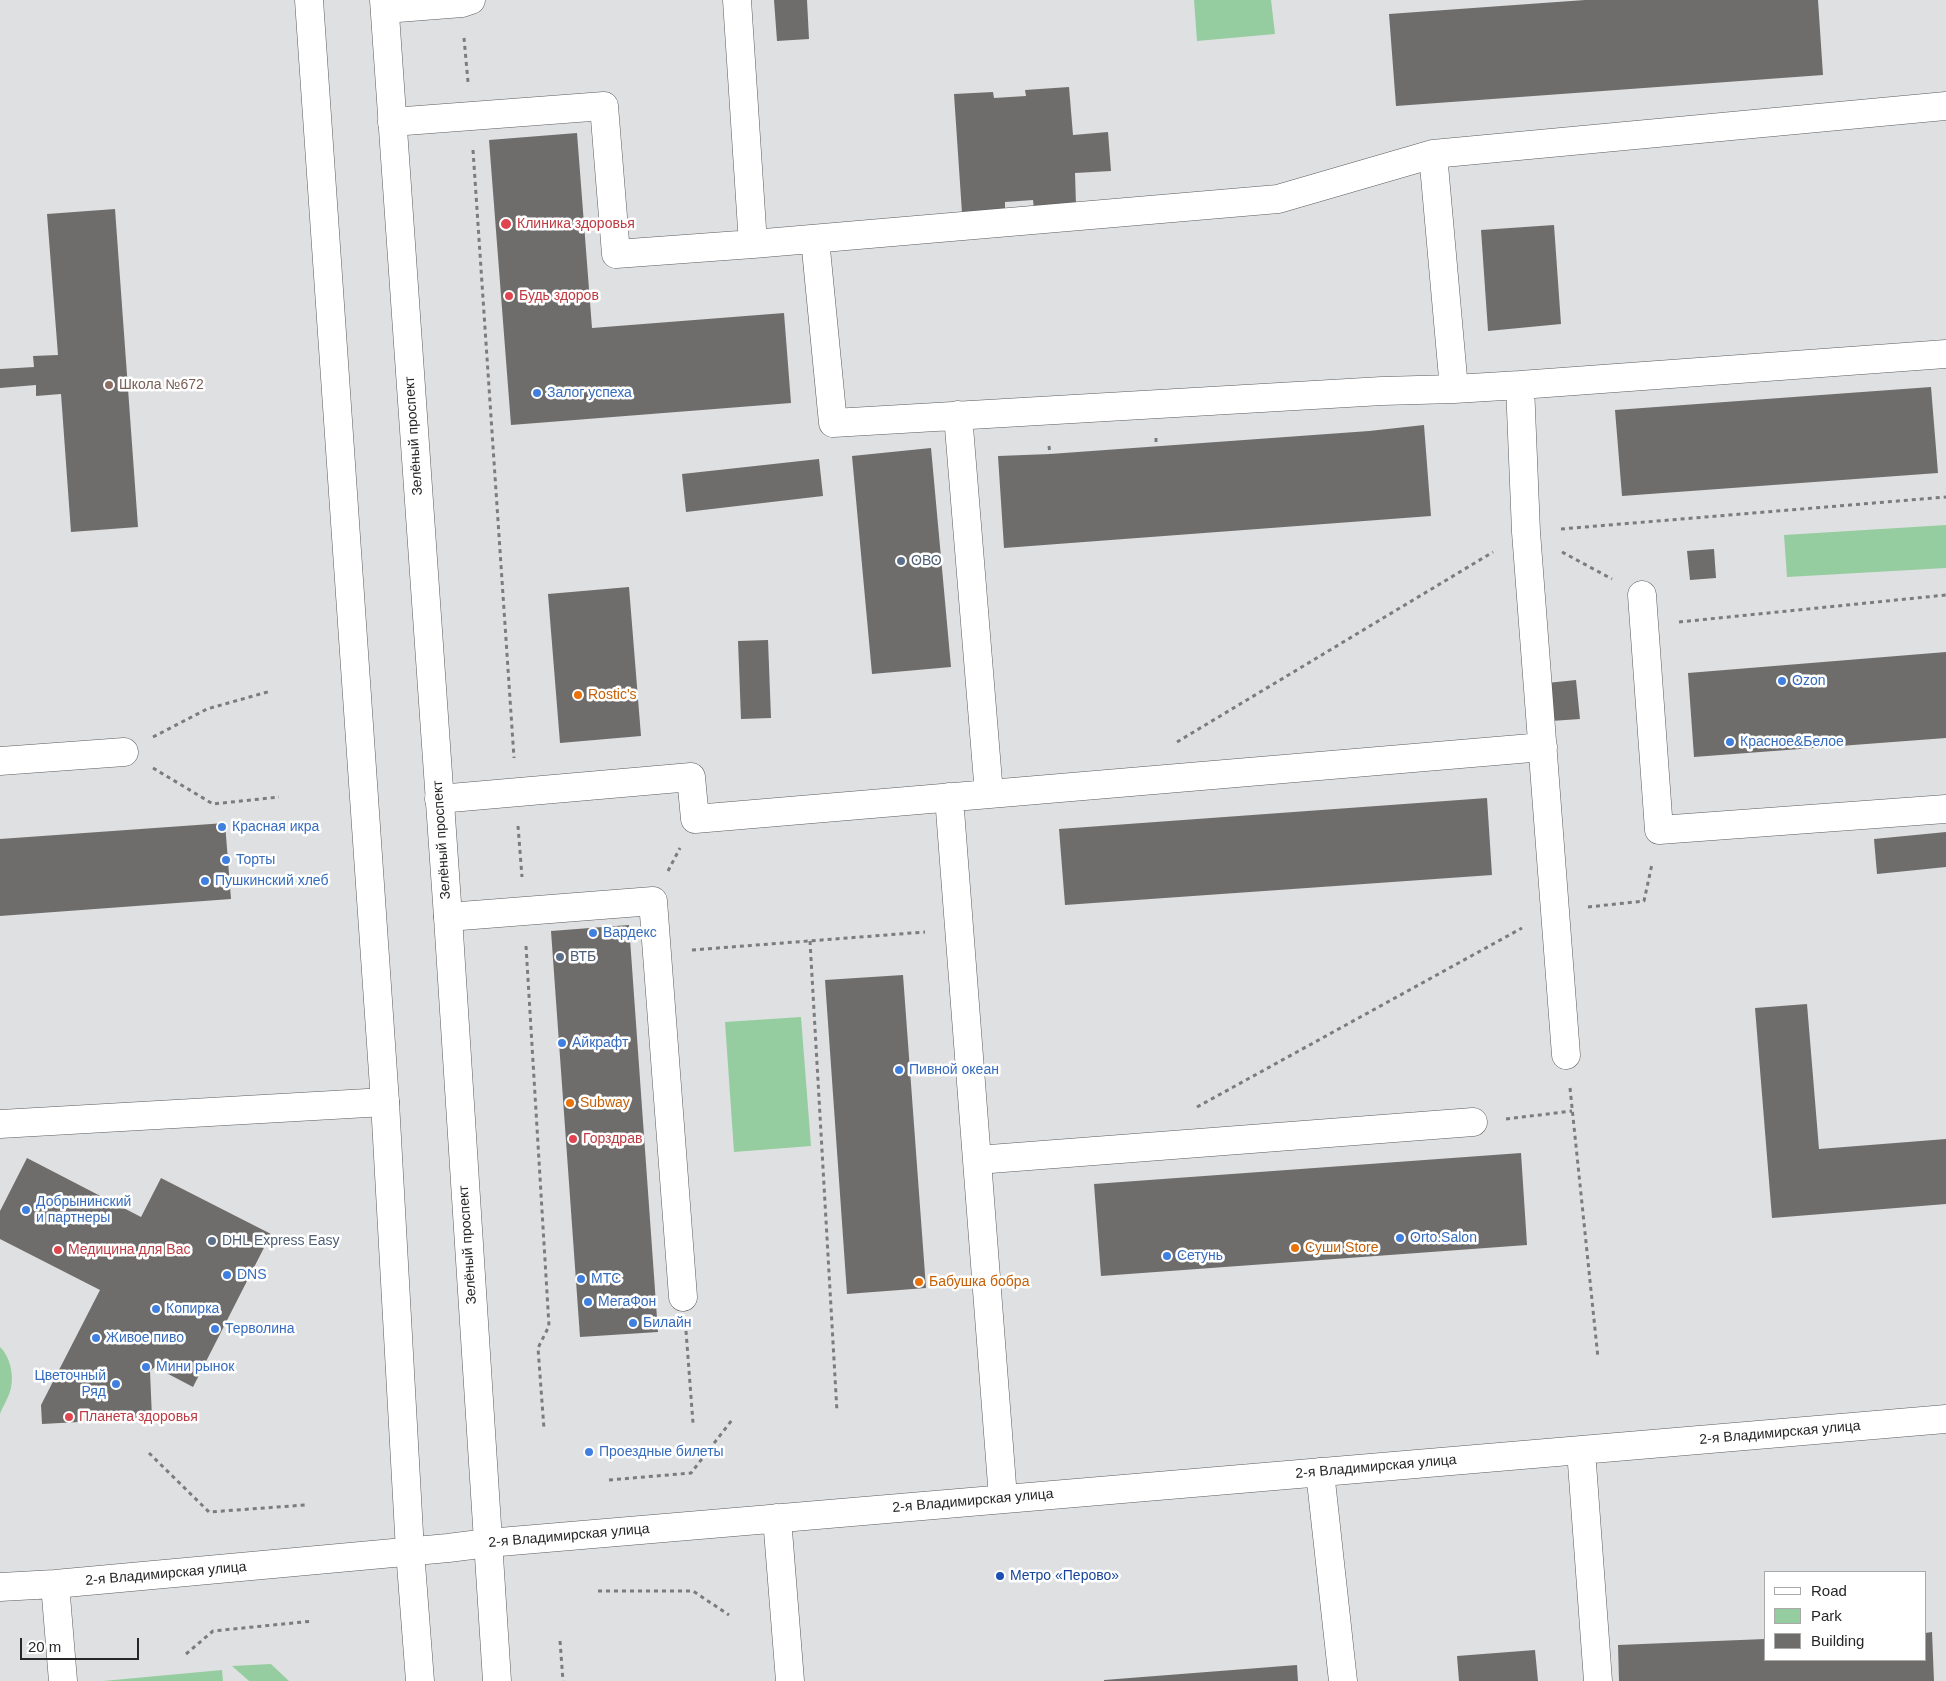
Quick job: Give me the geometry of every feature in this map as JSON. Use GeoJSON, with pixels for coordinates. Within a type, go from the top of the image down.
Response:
{"type":"FeatureCollection","features":[{"type":"Feature","properties":{"kind":"main road"},"geometry":{"type":"LineString","coordinates":[[309,0],[384,1102],[410,1551],[420,1681]]}},
{"type":"Feature","properties":{"kind":"main road"},"geometry":{"type":"LineString","coordinates":[[737,0],[753,244]]}},
{"type":"Feature","properties":{"kind":"main road"},"geometry":{"type":"LineString","coordinates":[[384,5],[466,2]]}},
{"type":"Feature","properties":{"kind":"main road","name":"Зелёный проспект"},"geometry":{"type":"LineString","coordinates":[[384,5],[448,917],[497,1681]]}},
{"type":"Feature","properties":{"kind":"main road"},"geometry":{"type":"LineString","coordinates":[[392,122],[604,106],[616,254],[815,239],[1278,199],[1433,154],[1946,106]]}},
{"type":"Feature","properties":{"kind":"main road"},"geometry":{"type":"LineString","coordinates":[[1433,154],[1454,389]]}},
{"type":"Feature","properties":{"kind":"main road"},"geometry":{"type":"LineString","coordinates":[[815,239],[833,423],[1382,391],[1520,385],[1946,354]]}},
{"type":"Feature","properties":{"kind":"main road"},"geometry":{"type":"LineString","coordinates":[[1520,385],[1526,532],[1566,1055]]}},
{"type":"Feature","properties":{"kind":"main road"},"geometry":{"type":"LineString","coordinates":[[958,416],[989,794]]}},
{"type":"Feature","properties":{"kind":"main road"},"geometry":{"type":"LineString","coordinates":[[1642,595],[1659,830],[1946,809]]}},
{"type":"Feature","properties":{"kind":"main road"},"geometry":{"type":"LineString","coordinates":[[439,799],[691,777],[695,819],[1543,747]]}},
{"type":"Feature","properties":{"kind":"main road"},"geometry":{"type":"LineString","coordinates":[[0,761],[124,752]]}},
{"type":"Feature","properties":{"kind":"main road"},"geometry":{"type":"LineString","coordinates":[[949,797],[1003,1498]]}},
{"type":"Feature","properties":{"kind":"main road"},"geometry":{"type":"LineString","coordinates":[[448,917],[653,901],[683,1297]]}},
{"type":"Feature","properties":{"kind":"main road"},"geometry":{"type":"LineString","coordinates":[[0,1124],[384,1102]]}},
{"type":"Feature","properties":{"kind":"main road"},"geometry":{"type":"LineString","coordinates":[[978,1160],[1473,1122]]}},
{"type":"Feature","properties":{"kind":"main road","name":"2-я Владимирская улица"},"geometry":{"type":"LineString","coordinates":[[0,1588],[1003,1498],[1946,1419]]}},
{"type":"Feature","properties":{"kind":"main road"},"geometry":{"type":"LineString","coordinates":[[1582,1450],[1598,1681]]}},
{"type":"Feature","properties":{"kind":"main road"},"geometry":{"type":"LineString","coordinates":[[1320,1472],[1343,1681]]}},
{"type":"Feature","properties":{"kind":"main road"},"geometry":{"type":"LineString","coordinates":[[777,1518],[790,1681]]}},
{"type":"Feature","properties":{"kind":"main road"},"geometry":{"type":"LineString","coordinates":[[55,1584],[63,1681]]}},
{"type":"Feature","properties":{"kind":"path"},"geometry":{"type":"LineString","coordinates":[[466,2],[471,116],[524,911],[549,1326],[538,1348],[544,1429]]}},
{"type":"Feature","properties":{"kind":"path"},"geometry":{"type":"LineString","coordinates":[[1176,743],[1526,532],[1946,497]]}},
{"type":"Feature","properties":{"kind":"path"},"geometry":{"type":"LineString","coordinates":[[1526,532],[1642,595],[1672,622],[1946,595]]}},
{"type":"Feature","properties":{"kind":"path"},"geometry":{"type":"LineString","coordinates":[[124,752],[207,709],[271,692]]}},
{"type":"Feature","properties":{"kind":"path"},"geometry":{"type":"LineString","coordinates":[[124,752],[213,804],[279,797]]}},
{"type":"Feature","properties":{"kind":"path"},"geometry":{"type":"LineString","coordinates":[[653,901],[695,819]]}},
{"type":"Feature","properties":{"kind":"path"},"geometry":{"type":"LineString","coordinates":[[1189,1111],[1555,910],[1644,901],[1659,830]]}},
{"type":"Feature","properties":{"kind":"path"},"geometry":{"type":"LineString","coordinates":[[657,953],[960,929]]}},
{"type":"Feature","properties":{"kind":"path"},"geometry":{"type":"LineString","coordinates":[[810,941],[836,1412]]}},
{"type":"Feature","properties":{"kind":"path"},"geometry":{"type":"LineString","coordinates":[[1566,1055],[1598,1358]]}},
{"type":"Feature","properties":{"kind":"path"},"geometry":{"type":"LineString","coordinates":[[1473,1122],[1572,1111]]}},
{"type":"Feature","properties":{"kind":"path"},"geometry":{"type":"LineString","coordinates":[[683,1297],[693,1423]]}},
{"type":"Feature","properties":{"kind":"path"},"geometry":{"type":"LineString","coordinates":[[609,1480],[691,1473],[732,1420]]}},
{"type":"Feature","properties":{"kind":"path"},"geometry":{"type":"LineString","coordinates":[[149,1453],[209,1512],[305,1505]]}},
{"type":"Feature","properties":{"kind":"path"},"geometry":{"type":"LineString","coordinates":[[598,1591],[693,1591],[729,1615]]}},
{"type":"Feature","properties":{"kind":"path"},"geometry":{"type":"LineString","coordinates":[[186,1654],[213,1631],[313,1621]]}},
{"type":"Feature","properties":{"kind":"path"},"geometry":{"type":"LineString","coordinates":[[560,1641],[562,1681]]}},
{"type":"Feature","properties":{"kind":"green space"},"geometry":{"type":"Polygon","coordinates":[[[1194,0],[1271,0],[1275,34],[1197,41],[1194,0]]]}},
{"type":"Feature","properties":{"kind":"green space"},"geometry":{"type":"Polygon","coordinates":[[[1946,525],[1946,568],[1787,577],[1784,535],[1946,525]]]}},
{"type":"Feature","properties":{"kind":"green space"},"geometry":{"type":"Polygon","coordinates":[[[801,1017],[811,1146],[734,1152],[725,1022],[801,1017]]]}},
{"type":"Feature","properties":{"kind":"green space"},"geometry":{"type":"Polygon","coordinates":[[[0,1347],[9,1360],[12,1383],[0,1414],[0,1347]]]}},
{"type":"Feature","properties":{"kind":"green space"},"geometry":{"type":"Polygon","coordinates":[[[271,1664],[289,1681],[249,1681],[232,1666],[271,1664]]]}},
{"type":"Feature","properties":{"kind":"green space"},"geometry":{"type":"Polygon","coordinates":[[[222,1670],[223,1681],[103,1681],[222,1670]]]}},
{"type":"Feature","properties":{"kind":"building"},"geometry":{"type":"Polygon","coordinates":[[[774,0],[807,0],[809,39],[777,41],[774,0]]]}},
{"type":"Feature","properties":{"kind":"building"},"geometry":{"type":"Polygon","coordinates":[[[1585,0],[1818,0],[1823,75],[1396,106],[1389,14],[1585,0]]]}},
{"type":"Feature","properties":{"kind":"building"},"geometry":{"type":"Polygon","coordinates":[[[1069,87],[1073,135],[1108,132],[1111,171],[1075,173],[1076,205],[1034,209],[1033,200],[1005,202],[1005,210],[962,213],[954,94],[993,92],[994,98],[1026,96],[1025,90],[1069,87]]]}},
{"type":"Feature","properties":{"kind":"building"},"geometry":{"type":"Polygon","coordinates":[[[577,133],[592,328],[784,313],[791,403],[511,425],[489,140],[577,133]]]}},
{"type":"Feature","properties":{"kind":"building"},"geometry":{"type":"Polygon","coordinates":[[[115,209],[138,527],[71,532],[61,394],[36,396],[36,385],[0,388],[0,369],[34,367],[33,356],[58,355],[47,214],[115,209]]]}},
{"type":"Feature","properties":{"kind":"building"},"geometry":{"type":"Polygon","coordinates":[[[1554,225],[1561,324],[1488,331],[1481,230],[1554,225]]]}},
{"type":"Feature","properties":{"kind":"building"},"geometry":{"type":"Polygon","coordinates":[[[1931,387],[1938,473],[1622,496],[1615,410],[1931,387]]]}},
{"type":"Feature","properties":{"kind":"building"},"geometry":{"type":"Polygon","coordinates":[[[1424,425],[1431,516],[1004,548],[998,456],[1050,454],[1369,431],[1424,425]]]}},
{"type":"Feature","properties":{"kind":"building","name":"ОВО"},"geometry":{"type":"Polygon","coordinates":[[[931,448],[951,667],[872,674],[852,456],[931,448]]]}},
{"type":"Feature","properties":{"kind":"building"},"geometry":{"type":"Polygon","coordinates":[[[819,459],[823,496],[686,512],[682,474],[819,459]]]}},
{"type":"Feature","properties":{"kind":"building"},"geometry":{"type":"Polygon","coordinates":[[[1714,549],[1716,578],[1690,580],[1687,551],[1714,549]]]}},
{"type":"Feature","properties":{"kind":"building"},"geometry":{"type":"Polygon","coordinates":[[[629,587],[641,736],[560,743],[548,594],[629,587]]]}},
{"type":"Feature","properties":{"kind":"building"},"geometry":{"type":"Polygon","coordinates":[[[768,640],[771,718],[741,719],[738,641],[768,640]]]}},
{"type":"Feature","properties":{"kind":"building"},"geometry":{"type":"Polygon","coordinates":[[[1946,652],[1946,738],[1694,757],[1688,673],[1946,652]]]}},
{"type":"Feature","properties":{"kind":"building"},"geometry":{"type":"Polygon","coordinates":[[[1576,680],[1580,719],[1551,721],[1547,683],[1576,680]]]}},
{"type":"Feature","properties":{"kind":"building"},"geometry":{"type":"Polygon","coordinates":[[[1487,798],[1492,875],[1065,905],[1059,829],[1487,798]]]}},
{"type":"Feature","properties":{"kind":"building"},"geometry":{"type":"Polygon","coordinates":[[[225,823],[231,899],[0,916],[0,839],[225,823]]]}},
{"type":"Feature","properties":{"kind":"building"},"geometry":{"type":"Polygon","coordinates":[[[1946,832],[1946,867],[1877,874],[1874,839],[1946,832]]]}},
{"type":"Feature","properties":{"kind":"building"},"geometry":{"type":"Polygon","coordinates":[[[629,925],[658,1332],[580,1337],[551,931],[629,925]]]}},
{"type":"Feature","properties":{"kind":"building"},"geometry":{"type":"Polygon","coordinates":[[[903,975],[926,1288],[847,1294],[825,980],[903,975]]]}},
{"type":"Feature","properties":{"kind":"building"},"geometry":{"type":"Polygon","coordinates":[[[1807,1004],[1819,1149],[1946,1139],[1946,1204],[1772,1218],[1755,1008],[1807,1004]]]}},
{"type":"Feature","properties":{"kind":"building"},"geometry":{"type":"Polygon","coordinates":[[[1521,1153],[1527,1245],[1101,1276],[1094,1184],[1521,1153]]]}},
{"type":"Feature","properties":{"kind":"building"},"geometry":{"type":"Polygon","coordinates":[[[27,1158],[141,1217],[161,1178],[271,1234],[193,1387],[155,1367],[150,1371],[152,1418],[42,1424],[41,1405],[100,1290],[0,1239],[0,1211],[27,1158]]]}},
{"type":"Feature","properties":{"kind":"building"},"geometry":{"type":"Polygon","coordinates":[[[1932,1632],[1934,1681],[1619,1681],[1618,1645],[1764,1639],[1764,1661],[1926,1661],[1926,1633],[1932,1632]]]}},
{"type":"Feature","properties":{"kind":"building"},"geometry":{"type":"Polygon","coordinates":[[[1535,1650],[1538,1681],[1459,1681],[1457,1656],[1535,1650]]]}},
{"type":"Feature","properties":{"kind":"building"},"geometry":{"type":"Polygon","coordinates":[[[1297,1665],[1298,1681],[1104,1681],[1104,1680],[1297,1665]]]}},
{"type":"Feature","properties":{"kind":"place","name":"Клиника здоровья"},"geometry":{"type":"Point","coordinates":[506,224]}},
{"type":"Feature","properties":{"kind":"place","name":"Будь здоров"},"geometry":{"type":"Point","coordinates":[509,296]}},
{"type":"Feature","properties":{"kind":"place","name":"Школа №672"},"geometry":{"type":"Point","coordinates":[109,385]}},
{"type":"Feature","properties":{"kind":"place","name":"Залог успеха"},"geometry":{"type":"Point","coordinates":[537,393]}},
{"type":"Feature","properties":{"kind":"place","name":"ОВО"},"geometry":{"type":"Point","coordinates":[901,561]}},
{"type":"Feature","properties":{"kind":"place","name":"Ozon"},"geometry":{"type":"Point","coordinates":[1782,681]}},
{"type":"Feature","properties":{"kind":"place","name":"Rostic's"},"geometry":{"type":"Point","coordinates":[578,695]}},
{"type":"Feature","properties":{"kind":"place","name":"Красное&Белое"},"geometry":{"type":"Point","coordinates":[1730,742]}},
{"type":"Feature","properties":{"kind":"place","name":"Красная икра"},"geometry":{"type":"Point","coordinates":[222,827]}},
{"type":"Feature","properties":{"kind":"place","name":"Торты"},"geometry":{"type":"Point","coordinates":[226,860]}},
{"type":"Feature","properties":{"kind":"place","name":"Пушкинский хлеб"},"geometry":{"type":"Point","coordinates":[205,881]}},
{"type":"Feature","properties":{"kind":"place","name":"Вардекс"},"geometry":{"type":"Point","coordinates":[593,933]}},
{"type":"Feature","properties":{"kind":"place","name":"ВТБ"},"geometry":{"type":"Point","coordinates":[560,957]}},
{"type":"Feature","properties":{"kind":"place","name":"Айкрафт"},"geometry":{"type":"Point","coordinates":[562,1043]}},
{"type":"Feature","properties":{"kind":"place","name":"Пивной океан"},"geometry":{"type":"Point","coordinates":[899,1070]}},
{"type":"Feature","properties":{"kind":"place","name":"Subway"},"geometry":{"type":"Point","coordinates":[570,1103]}},
{"type":"Feature","properties":{"kind":"place","name":"Горздрав"},"geometry":{"type":"Point","coordinates":[573,1139]}},
{"type":"Feature","properties":{"kind":"place","name":"Добрынинский и партнеры"},"geometry":{"type":"Point","coordinates":[26,1210]}},
{"type":"Feature","properties":{"kind":"place","name":"Orto.Salon"},"geometry":{"type":"Point","coordinates":[1400,1238]}},
{"type":"Feature","properties":{"kind":"place","name":"DHL Express Easy"},"geometry":{"type":"Point","coordinates":[212,1241]}},
{"type":"Feature","properties":{"kind":"place","name":"Суши Store"},"geometry":{"type":"Point","coordinates":[1295,1248]}},
{"type":"Feature","properties":{"kind":"place","name":"Медицина для Вас"},"geometry":{"type":"Point","coordinates":[58,1250]}},
{"type":"Feature","properties":{"kind":"place","name":"Сетунь"},"geometry":{"type":"Point","coordinates":[1167,1256]}},
{"type":"Feature","properties":{"kind":"place","name":"DNS"},"geometry":{"type":"Point","coordinates":[227,1275]}},
{"type":"Feature","properties":{"kind":"place","name":"МТС"},"geometry":{"type":"Point","coordinates":[581,1279]}},
{"type":"Feature","properties":{"kind":"place","name":"Бабушка бобра"},"geometry":{"type":"Point","coordinates":[919,1282]}},
{"type":"Feature","properties":{"kind":"place","name":"МегаФон"},"geometry":{"type":"Point","coordinates":[588,1302]}},
{"type":"Feature","properties":{"kind":"place","name":"Копирка"},"geometry":{"type":"Point","coordinates":[156,1309]}},
{"type":"Feature","properties":{"kind":"place","name":"Билайн"},"geometry":{"type":"Point","coordinates":[633,1323]}},
{"type":"Feature","properties":{"kind":"place","name":"Терволина"},"geometry":{"type":"Point","coordinates":[215,1329]}},
{"type":"Feature","properties":{"kind":"place","name":"Живое пиво"},"geometry":{"type":"Point","coordinates":[96,1338]}},
{"type":"Feature","properties":{"kind":"place","name":"Мини рынок"},"geometry":{"type":"Point","coordinates":[146,1367]}},
{"type":"Feature","properties":{"kind":"place","name":"Цветочный Ряд"},"geometry":{"type":"Point","coordinates":[116,1384]}},
{"type":"Feature","properties":{"kind":"place","name":"Планета здоровья"},"geometry":{"type":"Point","coordinates":[69,1417]}},
{"type":"Feature","properties":{"kind":"place","name":"Проездные билеты"},"geometry":{"type":"Point","coordinates":[589,1452]}},
{"type":"Feature","properties":{"kind":"place","name":"Метро «Перово»"},"geometry":{"type":"Point","coordinates":[1000,1576]}}]}
